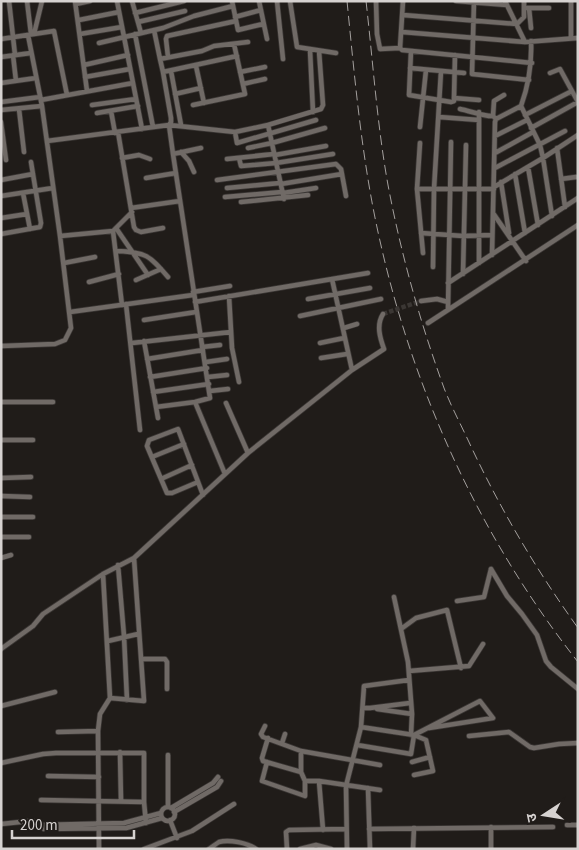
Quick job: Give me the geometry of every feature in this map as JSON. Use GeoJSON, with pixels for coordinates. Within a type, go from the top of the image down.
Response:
{"type":"FeatureCollection","features":[{"type":"Feature","properties":{"kind":"street"},"geometry":{"type":"LineString","coordinates":[[9,1],[16,81]]}},
{"type":"Feature","properties":{"kind":"street"},"geometry":{"type":"LineString","coordinates":[[1,346],[61,343],[69,335],[71,328],[41,98],[31,53],[27,1]]}},
{"type":"Feature","properties":{"kind":"street"},"geometry":{"type":"LineString","coordinates":[[87,91],[76,3],[90,1]]}},
{"type":"Feature","properties":{"kind":"street"},"geometry":{"type":"LineString","coordinates":[[117,1],[142,129]]}},
{"type":"Feature","properties":{"kind":"street"},"geometry":{"type":"LineString","coordinates":[[132,1],[138,22],[138,34],[153,127]]}},
{"type":"Feature","properties":{"kind":"street"},"geometry":{"type":"LineString","coordinates":[[258,1],[267,39]]}},
{"type":"Feature","properties":{"kind":"street"},"geometry":{"type":"LineString","coordinates":[[277,1],[283,59]]}},
{"type":"Feature","properties":{"kind":"street"},"geometry":{"type":"LineString","coordinates":[[290,1],[296,45],[299,49],[336,53]]}},
{"type":"Feature","properties":{"kind":"street"},"geometry":{"type":"LineString","coordinates":[[376,1],[377,34],[380,49],[400,48],[402,50],[472,58],[532,63]]}},
{"type":"Feature","properties":{"kind":"street"},"geometry":{"type":"LineString","coordinates":[[400,48],[403,1]]}},
{"type":"Feature","properties":{"kind":"street"},"geometry":{"type":"LineString","coordinates":[[456,1],[506,3],[524,42]]}},
{"type":"Feature","properties":{"kind":"street"},"geometry":{"type":"LineString","coordinates":[[524,1],[531,28]]}},
{"type":"Feature","properties":{"kind":"street"},"geometry":{"type":"LineString","coordinates":[[571,38],[572,1]]}},
{"type":"Feature","properties":{"kind":"street"},"geometry":{"type":"LineString","coordinates":[[31,34],[44,2]]}},
{"type":"Feature","properties":{"kind":"street"},"geometry":{"type":"LineString","coordinates":[[135,13],[184,2],[187,18]]}},
{"type":"Feature","properties":{"kind":"street"},"geometry":{"type":"LineString","coordinates":[[474,2],[472,74],[529,80]]}},
{"type":"Feature","properties":{"kind":"street"},"geometry":{"type":"LineString","coordinates":[[99,42],[177,24],[187,18],[233,3],[238,30],[263,24]]}},
{"type":"Feature","properties":{"kind":"street"},"geometry":{"type":"LineString","coordinates":[[403,14],[517,24],[524,19],[527,8]]}},
{"type":"Feature","properties":{"kind":"street"},"geometry":{"type":"LineString","coordinates":[[527,8],[549,8]]}},
{"type":"Feature","properties":{"kind":"street"},"geometry":{"type":"LineString","coordinates":[[168,57],[167,36],[236,19],[260,10]]}},
{"type":"Feature","properties":{"kind":"street"},"geometry":{"type":"LineString","coordinates":[[138,22],[185,11]]}},
{"type":"Feature","properties":{"kind":"street"},"geometry":{"type":"LineString","coordinates":[[79,20],[119,12]]}},
{"type":"Feature","properties":{"kind":"street"},"geometry":{"type":"LineString","coordinates":[[80,34],[122,27]]}},
{"type":"Feature","properties":{"kind":"street"},"geometry":{"type":"LineString","coordinates":[[154,30],[171,118],[169,125],[194,302],[210,391],[210,398],[156,407]]}},
{"type":"Feature","properties":{"kind":"street"},"geometry":{"type":"LineString","coordinates":[[1,39],[53,31],[56,33],[67,95]]}},
{"type":"Feature","properties":{"kind":"street"},"geometry":{"type":"LineString","coordinates":[[402,32],[524,42],[578,38]]}},
{"type":"Feature","properties":{"kind":"street"},"geometry":{"type":"LineString","coordinates":[[531,41],[532,63],[521,106],[540,145],[552,216]]}},
{"type":"Feature","properties":{"kind":"street"},"geometry":{"type":"LineString","coordinates":[[160,59],[214,46],[248,42]]}},
{"type":"Feature","properties":{"kind":"street"},"geometry":{"type":"LineString","coordinates":[[194,105],[245,93],[234,44]]}},
{"type":"Feature","properties":{"kind":"street"},"geometry":{"type":"LineString","coordinates":[[310,50],[313,112]]}},
{"type":"Feature","properties":{"kind":"street"},"geometry":{"type":"LineString","coordinates":[[47,141],[169,125],[235,132],[313,112],[321,109],[323,105],[320,51]]}},
{"type":"Feature","properties":{"kind":"street"},"geometry":{"type":"LineString","coordinates":[[411,51],[409,95],[453,102],[455,55]]}},
{"type":"Feature","properties":{"kind":"street"},"geometry":{"type":"LineString","coordinates":[[1,57],[31,53]]}},
{"type":"Feature","properties":{"kind":"street"},"geometry":{"type":"LineString","coordinates":[[84,65],[128,55]]}},
{"type":"Feature","properties":{"kind":"street"},"geometry":{"type":"LineString","coordinates":[[163,72],[237,56]]}},
{"type":"Feature","properties":{"kind":"street"},"geometry":{"type":"LineString","coordinates":[[196,66],[204,103]]}},
{"type":"Feature","properties":{"kind":"street"},"geometry":{"type":"LineString","coordinates":[[240,72],[265,66]]}},
{"type":"Feature","properties":{"kind":"street"},"geometry":{"type":"LineString","coordinates":[[410,68],[464,73]]}},
{"type":"Feature","properties":{"kind":"street"},"geometry":{"type":"LineString","coordinates":[[85,77],[130,69]]}},
{"type":"Feature","properties":{"kind":"street"},"geometry":{"type":"LineString","coordinates":[[495,153],[578,102],[560,69],[550,72]]}},
{"type":"Feature","properties":{"kind":"street"},"geometry":{"type":"LineString","coordinates":[[420,127],[426,70]]}},
{"type":"Feature","properties":{"kind":"street"},"geometry":{"type":"LineString","coordinates":[[172,71],[181,125]]}},
{"type":"Feature","properties":{"kind":"street"},"geometry":{"type":"LineString","coordinates":[[433,267],[434,189],[441,71]]}},
{"type":"Feature","properties":{"kind":"street"},"geometry":{"type":"LineString","coordinates":[[1,83],[36,78]]}},
{"type":"Feature","properties":{"kind":"street"},"geometry":{"type":"LineString","coordinates":[[243,84],[265,79]]}},
{"type":"Feature","properties":{"kind":"street"},"geometry":{"type":"LineString","coordinates":[[1,102],[67,95],[133,83]]}},
{"type":"Feature","properties":{"kind":"street"},"geometry":{"type":"LineString","coordinates":[[175,94],[201,88]]}},
{"type":"Feature","properties":{"kind":"street"},"geometry":{"type":"LineString","coordinates":[[495,136],[572,91]]}},
{"type":"Feature","properties":{"kind":"street"},"geometry":{"type":"LineString","coordinates":[[492,255],[495,168],[494,101],[504,95]]}},
{"type":"Feature","properties":{"kind":"street"},"geometry":{"type":"LineString","coordinates":[[454,98],[479,100]]}},
{"type":"Feature","properties":{"kind":"street"},"geometry":{"type":"LineString","coordinates":[[92,105],[136,99]]}},
{"type":"Feature","properties":{"kind":"street"},"geometry":{"type":"LineString","coordinates":[[1,110],[42,106]]}},
{"type":"Feature","properties":{"kind":"street"},"geometry":{"type":"LineString","coordinates":[[97,113],[138,106]]}},
{"type":"Feature","properties":{"kind":"street"},"geometry":{"type":"LineString","coordinates":[[460,109],[494,117],[521,106]]}},
{"type":"Feature","properties":{"kind":"street"},"geometry":{"type":"LineString","coordinates":[[19,108],[24,152]]}},
{"type":"Feature","properties":{"kind":"street"},"geometry":{"type":"LineString","coordinates":[[111,111],[122,158],[134,227],[138,232],[163,228]]}},
{"type":"Feature","properties":{"kind":"street"},"geometry":{"type":"LineString","coordinates":[[479,112],[479,263]]}},
{"type":"Feature","properties":{"kind":"street"},"geometry":{"type":"LineString","coordinates":[[439,118],[479,120]]}},
{"type":"Feature","properties":{"kind":"street"},"geometry":{"type":"LineString","coordinates":[[235,132],[237,143],[316,120]]}},
{"type":"Feature","properties":{"kind":"street"},"geometry":{"type":"LineString","coordinates":[[1,122],[6,160]]}},
{"type":"Feature","properties":{"kind":"street"},"geometry":{"type":"LineString","coordinates":[[268,125],[283,195]]}},
{"type":"Feature","properties":{"kind":"street"},"geometry":{"type":"LineString","coordinates":[[248,148],[325,128]]}},
{"type":"Feature","properties":{"kind":"street"},"geometry":{"type":"LineString","coordinates":[[495,168],[565,131]]}},
{"type":"Feature","properties":{"kind":"street"},"geometry":{"type":"LineString","coordinates":[[417,188],[451,190],[494,188],[578,135]]}},
{"type":"Feature","properties":{"kind":"street"},"geometry":{"type":"LineString","coordinates":[[448,309],[451,142]]}},
{"type":"Feature","properties":{"kind":"street"},"geometry":{"type":"LineString","coordinates":[[420,143],[417,188],[424,253]]}},
{"type":"Feature","properties":{"kind":"street"},"geometry":{"type":"LineString","coordinates":[[464,274],[463,236],[466,145]]}},
{"type":"Feature","properties":{"kind":"street"},"geometry":{"type":"LineString","coordinates":[[227,159],[326,146]]}},
{"type":"Feature","properties":{"kind":"street"},"geometry":{"type":"LineString","coordinates":[[173,154],[201,148]]}},
{"type":"Feature","properties":{"kind":"street"},"geometry":{"type":"LineString","coordinates":[[558,148],[565,207]]}},
{"type":"Feature","properties":{"kind":"street"},"geometry":{"type":"LineString","coordinates":[[181,152],[189,161],[194,172]]}},
{"type":"Feature","properties":{"kind":"street"},"geometry":{"type":"LineString","coordinates":[[239,158],[241,166],[276,163],[334,154]]}},
{"type":"Feature","properties":{"kind":"street"},"geometry":{"type":"LineString","coordinates":[[122,158],[139,155],[150,159]]}},
{"type":"Feature","properties":{"kind":"street"},"geometry":{"type":"LineString","coordinates":[[1,234],[40,226],[31,162]]}},
{"type":"Feature","properties":{"kind":"street"},"geometry":{"type":"LineString","coordinates":[[218,180],[336,164],[340,166],[346,196]]}},
{"type":"Feature","properties":{"kind":"street"},"geometry":{"type":"LineString","coordinates":[[528,167],[538,224]]}},
{"type":"Feature","properties":{"kind":"street"},"geometry":{"type":"LineString","coordinates":[[146,178],[176,173]]}},
{"type":"Feature","properties":{"kind":"street"},"geometry":{"type":"LineString","coordinates":[[1,180],[33,174]]}},
{"type":"Feature","properties":{"kind":"street"},"geometry":{"type":"LineString","coordinates":[[227,188],[281,183],[342,174]]}},
{"type":"Feature","properties":{"kind":"street"},"geometry":{"type":"LineString","coordinates":[[515,174],[526,233]]}},
{"type":"Feature","properties":{"kind":"street"},"geometry":{"type":"LineString","coordinates":[[561,179],[576,176]]}},
{"type":"Feature","properties":{"kind":"street"},"geometry":{"type":"LineString","coordinates":[[501,182],[509,234]]}},
{"type":"Feature","properties":{"kind":"street"},"geometry":{"type":"LineString","coordinates":[[1,196],[53,188]]}},
{"type":"Feature","properties":{"kind":"street"},"geometry":{"type":"LineString","coordinates":[[241,202],[316,188]]}},
{"type":"Feature","properties":{"kind":"street"},"geometry":{"type":"LineString","coordinates":[[23,193],[30,229]]}},
{"type":"Feature","properties":{"kind":"street"},"geometry":{"type":"LineString","coordinates":[[225,197],[308,196]]}},
{"type":"Feature","properties":{"kind":"street"},"geometry":{"type":"LineString","coordinates":[[448,283],[578,198]]}},
{"type":"Feature","properties":{"kind":"street"},"geometry":{"type":"LineString","coordinates":[[60,236],[114,230],[131,210],[180,201]]}},
{"type":"Feature","properties":{"kind":"street"},"geometry":{"type":"LineString","coordinates":[[493,213],[526,260]]}},
{"type":"Feature","properties":{"kind":"street"},"geometry":{"type":"LineString","coordinates":[[1,218],[27,214]]}},
{"type":"Feature","properties":{"kind":"street"},"geometry":{"type":"LineString","coordinates":[[428,323],[578,225]]}},
{"type":"Feature","properties":{"kind":"street"},"geometry":{"type":"LineString","coordinates":[[114,230],[119,274],[132,343],[140,430]]}},
{"type":"Feature","properties":{"kind":"street"},"geometry":{"type":"LineString","coordinates":[[114,230],[132,251],[148,275]]}},
{"type":"Feature","properties":{"kind":"street"},"geometry":{"type":"LineString","coordinates":[[421,233],[463,236],[492,235]]}},
{"type":"Feature","properties":{"kind":"street"},"geometry":{"type":"LineString","coordinates":[[116,251],[132,251],[149,256],[168,277]]}},
{"type":"Feature","properties":{"kind":"street"},"geometry":{"type":"LineString","coordinates":[[64,263],[95,257]]}},
{"type":"Feature","properties":{"kind":"street"},"geometry":{"type":"LineString","coordinates":[[136,280],[161,269]]}},
{"type":"Feature","properties":{"kind":"street"},"geometry":{"type":"LineString","coordinates":[[194,302],[368,273]]}},
{"type":"Feature","properties":{"kind":"street"},"geometry":{"type":"LineString","coordinates":[[89,282],[119,274]]}},
{"type":"Feature","properties":{"kind":"street"},"geometry":{"type":"LineString","coordinates":[[332,279],[352,370]]}},
{"type":"Feature","properties":{"kind":"street"},"geometry":{"type":"LineString","coordinates":[[70,312],[230,286]]}},
{"type":"Feature","properties":{"kind":"street"},"geometry":{"type":"LineString","coordinates":[[308,299],[370,288]]}},
{"type":"Feature","properties":{"kind":"street"},"geometry":{"type":"LineString","coordinates":[[229,296],[231,332],[239,382]]}},
{"type":"Feature","properties":{"kind":"street"},"geometry":{"type":"LineString","coordinates":[[300,316],[380,299]]}},
{"type":"Feature","properties":{"kind":"street"},"geometry":{"type":"LineString","coordinates":[[421,302],[436,299],[448,302]]}},
{"type":"Feature","properties":{"kind":"street"},"geometry":{"type":"LineString","coordinates":[[144,320],[196,312]]}},
{"type":"Feature","properties":{"kind":"street"},"geometry":{"type":"LineString","coordinates":[[1,650],[33,626],[43,614],[103,574],[134,558],[248,453],[352,370],[384,349],[379,334],[383,314]]}},
{"type":"Feature","properties":{"kind":"street"},"geometry":{"type":"LineString","coordinates":[[344,328],[357,324]]}},
{"type":"Feature","properties":{"kind":"street"},"geometry":{"type":"LineString","coordinates":[[132,343],[231,332]]}},
{"type":"Feature","properties":{"kind":"street"},"geometry":{"type":"LineString","coordinates":[[320,343],[344,338]]}},
{"type":"Feature","properties":{"kind":"street"},"geometry":{"type":"LineString","coordinates":[[144,341],[158,418]]}},
{"type":"Feature","properties":{"kind":"street"},"geometry":{"type":"LineString","coordinates":[[147,359],[220,345]]}},
{"type":"Feature","properties":{"kind":"street"},"geometry":{"type":"LineString","coordinates":[[321,358],[347,354]]}},
{"type":"Feature","properties":{"kind":"street"},"geometry":{"type":"LineString","coordinates":[[150,377],[226,359]]}},
{"type":"Feature","properties":{"kind":"street"},"geometry":{"type":"LineString","coordinates":[[208,376],[227,375]]}},
{"type":"Feature","properties":{"kind":"street"},"geometry":{"type":"LineString","coordinates":[[153,392],[209,384]]}},
{"type":"Feature","properties":{"kind":"street"},"geometry":{"type":"LineString","coordinates":[[210,391],[228,389]]}},
{"type":"Feature","properties":{"kind":"street"},"geometry":{"type":"LineString","coordinates":[[1,402],[53,402]]}},
{"type":"Feature","properties":{"kind":"street"},"geometry":{"type":"LineString","coordinates":[[195,402],[225,474]]}},
{"type":"Feature","properties":{"kind":"street"},"geometry":{"type":"LineString","coordinates":[[226,403],[248,453]]}},
{"type":"Feature","properties":{"kind":"street"},"geometry":{"type":"LineString","coordinates":[[176,423],[204,495]]}},
{"type":"Feature","properties":{"kind":"street"},"geometry":{"type":"LineString","coordinates":[[178,429],[149,440],[147,446],[167,493],[169,494],[198,482]]}},
{"type":"Feature","properties":{"kind":"street"},"geometry":{"type":"LineString","coordinates":[[1,440],[33,440]]}},
{"type":"Feature","properties":{"kind":"street"},"geometry":{"type":"LineString","coordinates":[[152,457],[184,444]]}},
{"type":"Feature","properties":{"kind":"street"},"geometry":{"type":"LineString","coordinates":[[161,479],[192,465]]}},
{"type":"Feature","properties":{"kind":"street"},"geometry":{"type":"LineString","coordinates":[[1,478],[31,477]]}},
{"type":"Feature","properties":{"kind":"street"},"geometry":{"type":"LineString","coordinates":[[1,496],[30,497]]}},
{"type":"Feature","properties":{"kind":"street"},"geometry":{"type":"LineString","coordinates":[[1,517],[33,517]]}},
{"type":"Feature","properties":{"kind":"street"},"geometry":{"type":"LineString","coordinates":[[1,536],[30,537]]}},
{"type":"Feature","properties":{"kind":"street"},"geometry":{"type":"LineString","coordinates":[[1,558],[11,555]]}},
{"type":"Feature","properties":{"kind":"street"},"geometry":{"type":"LineString","coordinates":[[110,698],[144,701],[134,558]]}},
{"type":"Feature","properties":{"kind":"street"},"geometry":{"type":"LineString","coordinates":[[118,566],[124,636],[126,700]]}},
{"type":"Feature","properties":{"kind":"street"},"geometry":{"type":"LineString","coordinates":[[457,601],[484,597],[491,569],[506,596],[537,635],[546,661],[578,689]]}},
{"type":"Feature","properties":{"kind":"street"},"geometry":{"type":"LineString","coordinates":[[99,849],[98,732],[100,714],[110,698],[103,574]]}},
{"type":"Feature","properties":{"kind":"street"},"geometry":{"type":"LineString","coordinates":[[357,745],[411,754],[412,714],[407,651],[394,598]]}},
{"type":"Feature","properties":{"kind":"street"},"geometry":{"type":"LineString","coordinates":[[401,629],[416,618],[447,610],[461,668]]}},
{"type":"Feature","properties":{"kind":"street"},"geometry":{"type":"LineString","coordinates":[[108,641],[138,634]]}},
{"type":"Feature","properties":{"kind":"street"},"geometry":{"type":"LineString","coordinates":[[409,671],[461,668],[471,664],[483,644]]}},
{"type":"Feature","properties":{"kind":"street"},"geometry":{"type":"LineString","coordinates":[[141,659],[165,659],[167,662],[167,689]]}},
{"type":"Feature","properties":{"kind":"street"},"geometry":{"type":"LineString","coordinates":[[347,849],[346,786],[361,727],[364,686],[409,680]]}},
{"type":"Feature","properties":{"kind":"street"},"geometry":{"type":"LineString","coordinates":[[1,706],[55,692]]}},
{"type":"Feature","properties":{"kind":"street"},"geometry":{"type":"LineString","coordinates":[[412,735],[480,701],[493,718],[429,728]]}},
{"type":"Feature","properties":{"kind":"street"},"geometry":{"type":"LineString","coordinates":[[363,708],[410,704]]}},
{"type":"Feature","properties":{"kind":"street"},"geometry":{"type":"LineString","coordinates":[[370,708],[412,714]]}},
{"type":"Feature","properties":{"kind":"street"},"geometry":{"type":"LineString","coordinates":[[265,726],[262,736],[301,750],[380,765]]}},
{"type":"Feature","properties":{"kind":"street"},"geometry":{"type":"LineString","coordinates":[[361,727],[412,735],[426,740],[433,771],[414,775]]}},
{"type":"Feature","properties":{"kind":"street"},"geometry":{"type":"LineString","coordinates":[[469,736],[507,731],[513,733],[532,748],[578,743]]}},
{"type":"Feature","properties":{"kind":"street"},"geometry":{"type":"LineString","coordinates":[[58,732],[98,732]]}},
{"type":"Feature","properties":{"kind":"street"},"geometry":{"type":"LineString","coordinates":[[282,743],[285,734]]}},
{"type":"Feature","properties":{"kind":"street"},"geometry":{"type":"LineString","coordinates":[[268,738],[262,760],[301,772]]}},
{"type":"Feature","properties":{"kind":"street"},"geometry":{"type":"LineString","coordinates":[[267,762],[262,778],[264,782],[303,797],[305,794],[305,781],[301,772],[301,750]]}},
{"type":"Feature","properties":{"kind":"street"},"geometry":{"type":"LineString","coordinates":[[120,752],[121,800]]}},
{"type":"Feature","properties":{"kind":"street"},"geometry":{"type":"LineString","coordinates":[[1,763],[43,754],[144,753],[146,820]]}},
{"type":"Feature","properties":{"kind":"street"},"geometry":{"type":"LineString","coordinates":[[168,755],[169,807],[174,812]]}},
{"type":"Feature","properties":{"kind":"street"},"geometry":{"type":"LineString","coordinates":[[412,762],[430,757]]}},
{"type":"Feature","properties":{"kind":"street"},"geometry":{"type":"LineString","coordinates":[[48,776],[99,777]]}},
{"type":"Feature","properties":{"kind":"street"},"geometry":{"type":"LineString","coordinates":[[220,779],[217,788],[174,812],[170,820],[166,820],[162,815],[163,808],[169,807],[220,779]]}},
{"type":"Feature","properties":{"kind":"street"},"geometry":{"type":"LineString","coordinates":[[305,781],[319,781],[380,790]]}},
{"type":"Feature","properties":{"kind":"street"},"geometry":{"type":"LineString","coordinates":[[319,781],[323,830]]}},
{"type":"Feature","properties":{"kind":"street"},"geometry":{"type":"LineString","coordinates":[[368,788],[370,849]]}},
{"type":"Feature","properties":{"kind":"street"},"geometry":{"type":"LineString","coordinates":[[40,800],[121,800],[144,802]]}},
{"type":"Feature","properties":{"kind":"street"},"geometry":{"type":"LineString","coordinates":[[144,849],[177,838],[204,824],[234,804]]}},
{"type":"Feature","properties":{"kind":"street"},"geometry":{"type":"LineString","coordinates":[[1,824],[33,821],[42,828],[48,829],[98,826],[126,828],[162,815]]}},
{"type":"Feature","properties":{"kind":"street"},"geometry":{"type":"LineString","coordinates":[[170,820],[177,838]]}},
{"type":"Feature","properties":{"kind":"street"},"geometry":{"type":"LineString","coordinates":[[567,825],[578,825]]}},
{"type":"Feature","properties":{"kind":"street"},"geometry":{"type":"LineString","coordinates":[[369,829],[553,826]]}},
{"type":"Feature","properties":{"kind":"street"},"geometry":{"type":"LineString","coordinates":[[491,827],[491,849]]}},
{"type":"Feature","properties":{"kind":"street"},"geometry":{"type":"LineString","coordinates":[[413,849],[414,828]]}},
{"type":"Feature","properties":{"kind":"street"},"geometry":{"type":"LineString","coordinates":[[288,849],[286,832],[289,830],[346,829]]}},
{"type":"Feature","properties":{"kind":"street"},"geometry":{"type":"LineString","coordinates":[[208,849],[220,842],[228,841],[249,845],[256,849]]}},
{"type":"Feature","properties":{"kind":"street"},"geometry":{"type":"LineString","coordinates":[[300,849],[316,845],[331,849]]}},
{"type":"Feature","properties":{"kind":"tunnel"},"geometry":{"type":"LineString","coordinates":[[383,314],[421,301]]}},
{"type":"Feature","properties":{"kind":"railway"},"geometry":{"type":"LineString","coordinates":[[347,1],[368,181],[394,298],[412,354],[432,409],[455,462],[482,515],[511,566],[543,615],[578,662]]}},
{"type":"Feature","properties":{"kind":"railway"},"geometry":{"type":"LineString","coordinates":[[366,1],[378,116],[388,185],[405,262],[435,363],[453,408],[505,513],[532,560],[578,628]]}}]}
